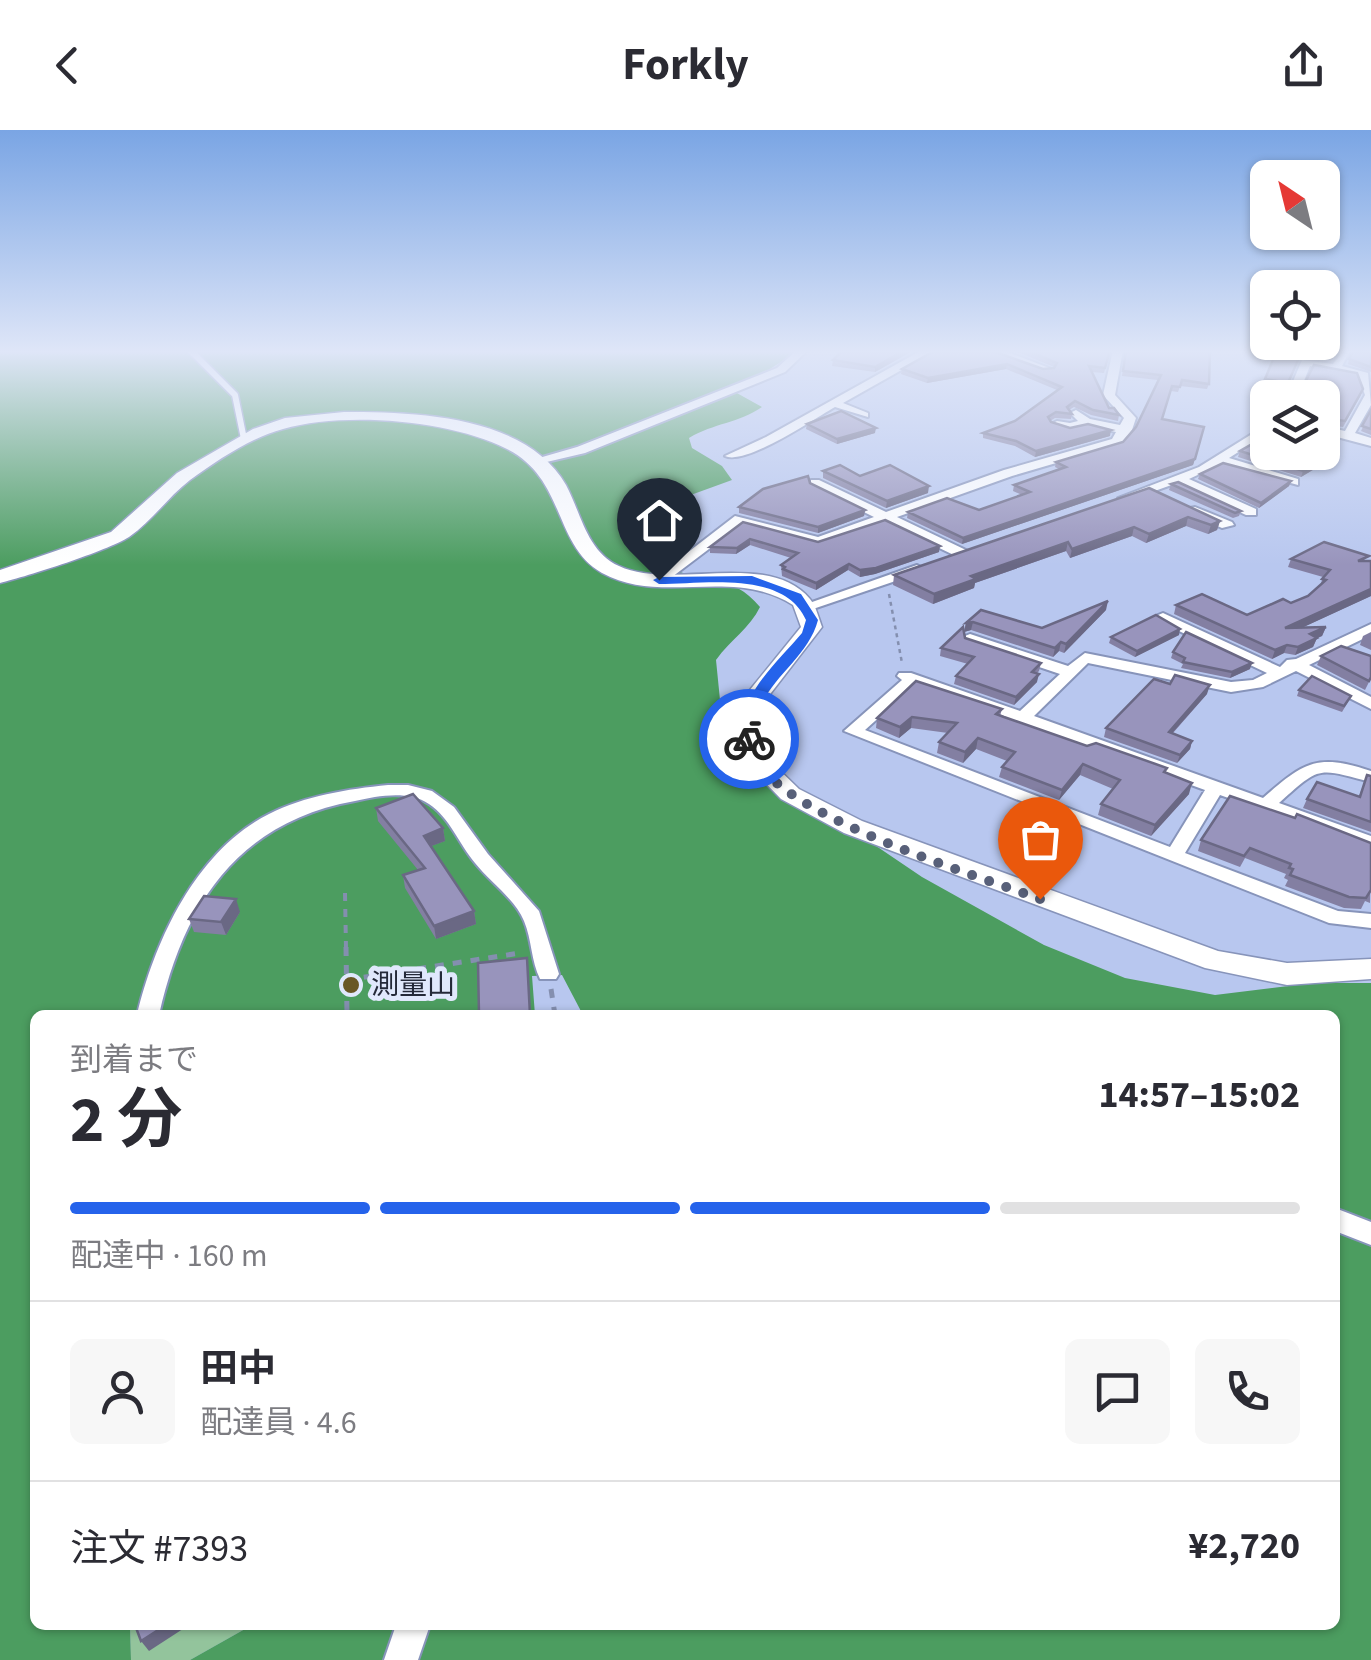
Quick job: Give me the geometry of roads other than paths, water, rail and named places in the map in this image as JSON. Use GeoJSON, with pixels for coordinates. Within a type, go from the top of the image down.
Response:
{"type":"FeatureCollection","features":[{"type":"Feature","properties":{"kind":"main road"},"geometry":{"type":"LineString","coordinates":[[0,577],[118,536],[134,526],[173,485],[244,439],[294,421]]}},
{"type":"Feature","properties":{"kind":"main road"},"geometry":{"type":"LineString","coordinates":[[403,421],[471,432],[538,460],[549,473],[594,557],[624,575],[659,580],[752,580],[796,597],[805,606],[812,627],[753,701],[747,721],[756,760],[790,794],[870,834],[1215,961],[1287,974],[1371,969]]}},
{"type":"Feature","properties":{"kind":"street"},"geometry":{"type":"LineString","coordinates":[[538,460],[581,450],[652,421]]}},
{"type":"Feature","properties":{"kind":"street"},"geometry":{"type":"LineString","coordinates":[[731,456],[802,421]]}},
{"type":"Feature","properties":{"kind":"street"},"geometry":{"type":"LineString","coordinates":[[1057,424],[1070,427],[1077,421]]}},
{"type":"Feature","properties":{"kind":"street"},"geometry":{"type":"LineString","coordinates":[[1094,421],[1126,430]]}},
{"type":"Feature","properties":{"kind":"street"},"geometry":{"type":"LineString","coordinates":[[659,580],[740,519],[819,541],[1008,472],[1117,441],[1129,421]]}},
{"type":"Feature","properties":{"kind":"street"},"geometry":{"type":"LineString","coordinates":[[1348,435],[1356,421]]}},
{"type":"Feature","properties":{"kind":"street"},"geometry":{"type":"LineString","coordinates":[[1340,433],[1371,442]]}},
{"type":"Feature","properties":{"kind":"street"},"geometry":{"type":"LineString","coordinates":[[1111,502],[1202,470],[1250,439]]}},
{"type":"Feature","properties":{"kind":"street"},"geometry":{"type":"LineString","coordinates":[[1219,459],[1294,482]]}},
{"type":"Feature","properties":{"kind":"street"},"geometry":{"type":"LineString","coordinates":[[1178,478],[1252,512]]}},
{"type":"Feature","properties":{"kind":"street"},"geometry":{"type":"LineString","coordinates":[[815,484],[963,554]]}},
{"type":"Feature","properties":{"kind":"street"},"geometry":{"type":"LineString","coordinates":[[1148,489],[1164,496]]}},
{"type":"Feature","properties":{"kind":"street"},"geometry":{"type":"LineString","coordinates":[[1180,504],[1227,526]]}},
{"type":"Feature","properties":{"kind":"street"},"geometry":{"type":"LineString","coordinates":[[948,559],[982,548]]}},
{"type":"Feature","properties":{"kind":"street"},"geometry":{"type":"LineString","coordinates":[[805,606],[932,564]]}},
{"type":"Feature","properties":{"kind":"street"},"geometry":{"type":"LineString","coordinates":[[1163,618],[1371,704]]}},
{"type":"Feature","properties":{"kind":"street"},"geometry":{"type":"LineString","coordinates":[[1024,718],[1068,671],[1086,658],[1231,687],[1257,684],[1371,629]]}},
{"type":"Feature","properties":{"kind":"street"},"geometry":{"type":"LineString","coordinates":[[970,639],[1068,671]]}},
{"type":"Feature","properties":{"kind":"street"},"geometry":{"type":"LineString","coordinates":[[1334,645],[1357,655]]}},
{"type":"Feature","properties":{"kind":"street"},"geometry":{"type":"LineString","coordinates":[[1371,843],[909,677],[852,731],[1336,918],[1371,921]]}},
{"type":"Feature","properties":{"kind":"street"},"geometry":{"type":"LineString","coordinates":[[1266,806],[1313,764],[1333,764],[1371,777]]}},
{"type":"Feature","properties":{"kind":"street"},"geometry":{"type":"LineString","coordinates":[[1175,854],[1215,788]]}},
{"type":"Feature","properties":{"kind":"street"},"geometry":{"type":"LineString","coordinates":[[149,1010],[163,953],[183,916],[244,841],[271,821],[338,798],[384,791],[432,796],[448,810],[478,856],[534,918],[538,950],[548,974]]}},
{"type":"Feature","properties":{"kind":"street"},"geometry":{"type":"LineString","coordinates":[[1340,1221],[1371,1234]]}},
{"type":"Feature","properties":{"kind":"street"},"geometry":{"type":"LineString","coordinates":[[401,1660],[411,1630]]}},
{"type":"Feature","properties":{"kind":"lane"},"geometry":{"type":"LineString","coordinates":[[242,421],[240,434],[244,439]]}},
{"type":"Feature","properties":{"kind":"place","name":"測量山"},"geometry":{"type":"Point","coordinates":[351,985]}}]}
